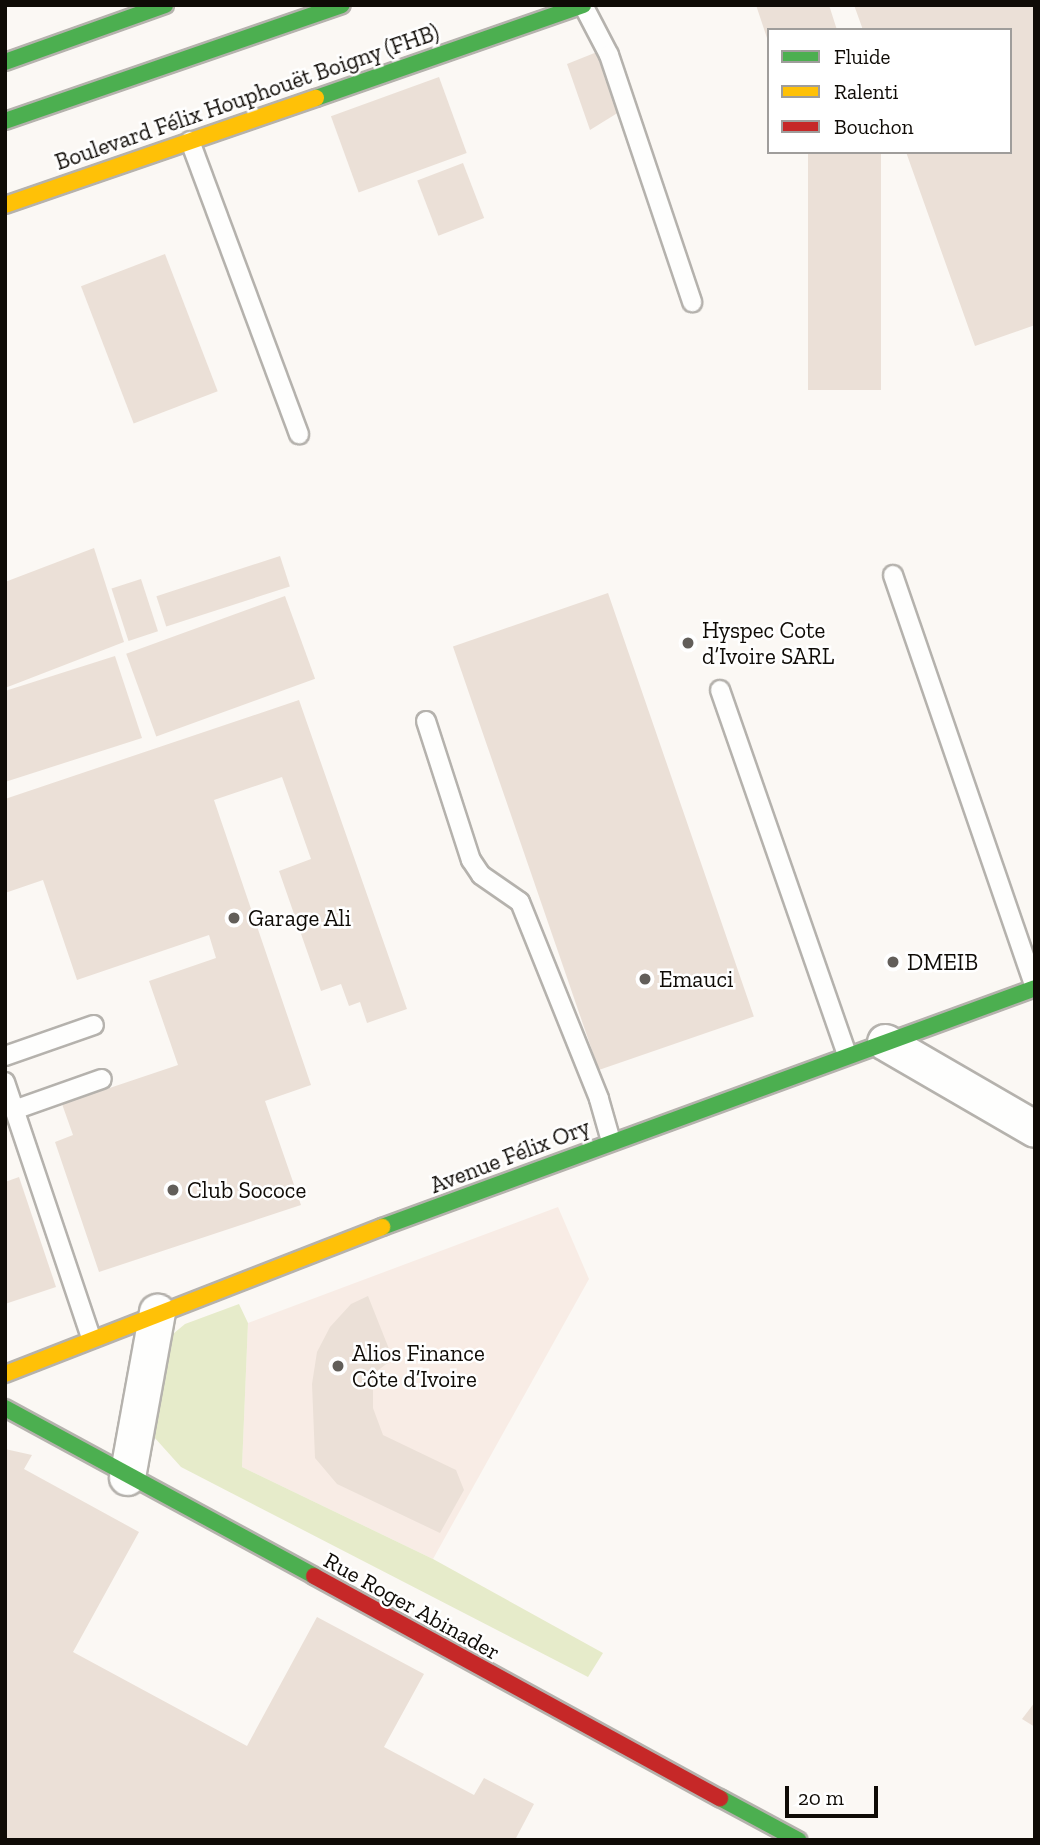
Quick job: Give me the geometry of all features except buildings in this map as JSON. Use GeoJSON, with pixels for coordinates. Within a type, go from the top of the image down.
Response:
{"type":"FeatureCollection","features":[{"type":"Feature","properties":{"kind":"street"},"geometry":{"type":"LineString","coordinates":[[5,62],[165,5]]}},
{"type":"Feature","properties":{"kind":"street"},"geometry":{"type":"LineString","coordinates":[[5,121],[342,5]]}},
{"type":"Feature","properties":{"kind":"street","name":"Boulevard Félix Houphouët Boigny (FHB)"},"geometry":{"type":"LineString","coordinates":[[5,205],[583,5]]}},
{"type":"Feature","properties":{"kind":"street","name":"Avenue Félix Ory"},"geometry":{"type":"LineString","coordinates":[[5,1374],[157,1312],[611,1141],[1035,988]]}},
{"type":"Feature","properties":{"kind":"street"},"geometry":{"type":"LineString","coordinates":[[885,1042],[1035,1129]]}},
{"type":"Feature","properties":{"kind":"street"},"geometry":{"type":"LineString","coordinates":[[127,1477],[157,1312]]}},
{"type":"Feature","properties":{"kind":"street","name":"Rue Roger Abinader"},"geometry":{"type":"LineString","coordinates":[[5,1408],[127,1477],[798,1840]]}},
{"type":"Feature","properties":{"kind":"lane"},"geometry":{"type":"LineString","coordinates":[[583,5],[609,55],[692,302]]}},
{"type":"Feature","properties":{"kind":"lane"},"geometry":{"type":"LineString","coordinates":[[190,141],[299,434]]}},
{"type":"Feature","properties":{"kind":"lane"},"geometry":{"type":"LineString","coordinates":[[893,575],[1035,988]]}},
{"type":"Feature","properties":{"kind":"lane"},"geometry":{"type":"LineString","coordinates":[[720,690],[848,1055]]}},
{"type":"Feature","properties":{"kind":"lane"},"geometry":{"type":"LineString","coordinates":[[426,721],[471,860],[481,875],[520,902],[599,1099],[611,1141]]}},
{"type":"Feature","properties":{"kind":"lane"},"geometry":{"type":"LineString","coordinates":[[5,1056],[94,1025]]}},
{"type":"Feature","properties":{"kind":"lane"},"geometry":{"type":"LineString","coordinates":[[15,1110],[102,1079]]}},
{"type":"Feature","properties":{"kind":"lane"},"geometry":{"type":"LineString","coordinates":[[5,1082],[91,1338]]}},
{"type":"Feature","properties":{"kind":"shaded area"},"geometry":{"type":"Polygon","coordinates":[[[558,1207],[589,1279],[433,1559],[242,1467],[248,1323],[558,1207]]]}},
{"type":"Feature","properties":{"kind":"green space"},"geometry":{"type":"Polygon","coordinates":[[[239,1304],[248,1323],[242,1467],[433,1559],[603,1653],[588,1677],[181,1467],[154,1437],[162,1343],[185,1324],[239,1304]]]}},
{"type":"Feature","properties":{"kind":"traffic: fast"},"geometry":{"type":"LineString","coordinates":[[5,62],[165,5]]}},
{"type":"Feature","properties":{"kind":"traffic: fast"},"geometry":{"type":"LineString","coordinates":[[5,121],[342,5]]}},
{"type":"Feature","properties":{"kind":"traffic: fast"},"geometry":{"type":"LineString","coordinates":[[316,98],[583,5]]}},
{"type":"Feature","properties":{"kind":"traffic: fast"},"geometry":{"type":"LineString","coordinates":[[382,1227],[1035,988]]}},
{"type":"Feature","properties":{"kind":"traffic: fast"},"geometry":{"type":"LineString","coordinates":[[5,1408],[314,1576]]}},
{"type":"Feature","properties":{"kind":"traffic: fast"},"geometry":{"type":"LineString","coordinates":[[720,1798],[798,1840]]}},
{"type":"Feature","properties":{"kind":"traffic: slow"},"geometry":{"type":"LineString","coordinates":[[5,205],[316,98]]}},
{"type":"Feature","properties":{"kind":"traffic: slow"},"geometry":{"type":"LineString","coordinates":[[5,1374],[382,1227]]}},
{"type":"Feature","properties":{"kind":"traffic: jam"},"geometry":{"type":"LineString","coordinates":[[314,1576],[720,1798]]}},
{"type":"Feature","properties":{"kind":"place","name":"Hyspec Cote d’Ivoire SARL"},"geometry":{"type":"Point","coordinates":[688,643]}},
{"type":"Feature","properties":{"kind":"place","name":"Garage Ali"},"geometry":{"type":"Point","coordinates":[234,918]}},
{"type":"Feature","properties":{"kind":"place","name":"DMEIB"},"geometry":{"type":"Point","coordinates":[893,962]}},
{"type":"Feature","properties":{"kind":"place","name":"Emauci"},"geometry":{"type":"Point","coordinates":[645,979]}},
{"type":"Feature","properties":{"kind":"place","name":"Club Sococe"},"geometry":{"type":"Point","coordinates":[173,1190]}},
{"type":"Feature","properties":{"kind":"place","name":"Alios Finance Côte d’Ivoire"},"geometry":{"type":"Point","coordinates":[338,1366]}}]}
